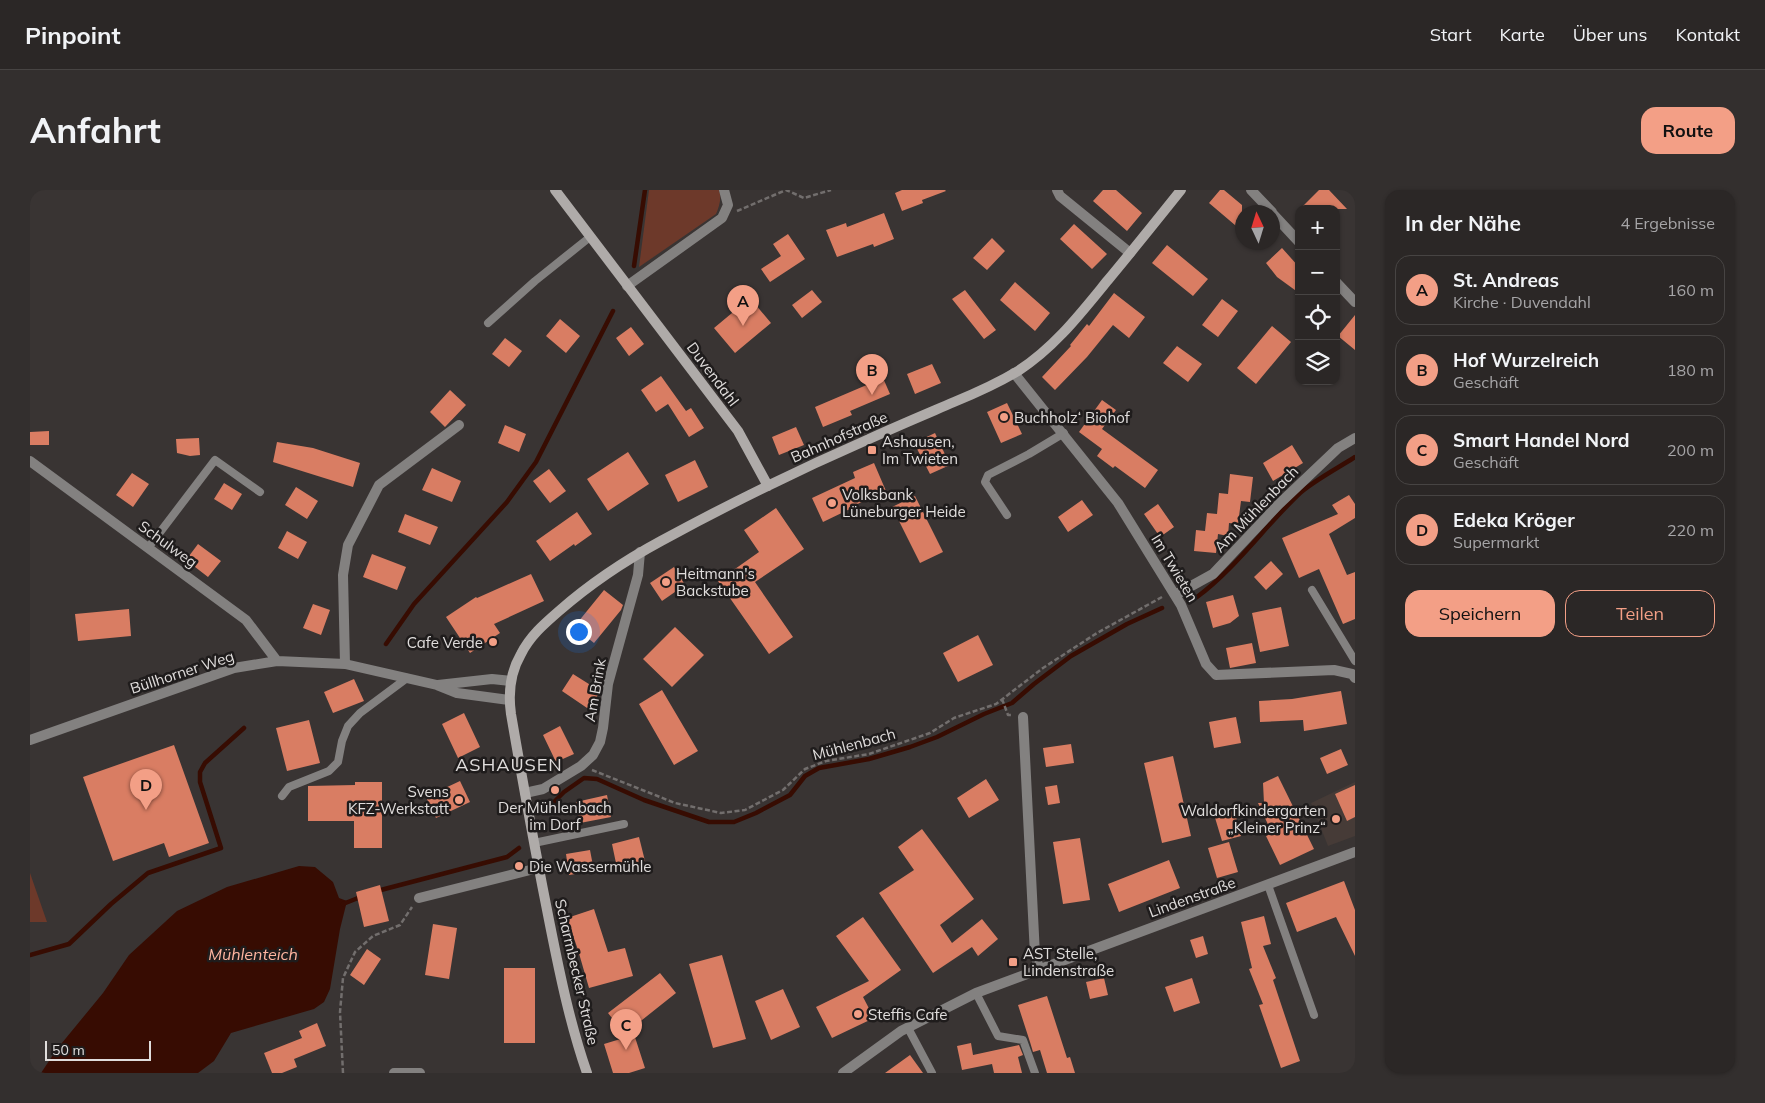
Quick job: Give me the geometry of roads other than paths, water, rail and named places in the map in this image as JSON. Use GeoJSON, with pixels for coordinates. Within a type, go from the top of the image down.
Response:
{"type":"FeatureCollection","features":[{"type":"Feature","properties":{"kind":"street","name":"Duvendahl"},"geometry":{"type":"LineString","coordinates":[[555,190],[738,431],[768,486]]}},
{"type":"Feature","properties":{"kind":"street"},"geometry":{"type":"LineString","coordinates":[[628,286],[722,218],[728,205],[724,190]]}},
{"type":"Feature","properties":{"kind":"street"},"geometry":{"type":"LineString","coordinates":[[1057,190],[1060,196],[1130,253]]}},
{"type":"Feature","properties":{"kind":"street","name":"Bahnhofstraße"},"geometry":{"type":"LineString","coordinates":[[509,700],[511,681],[520,654],[533,636],[543,625],[596,580],[640,552],[768,486],[976,392],[1014,373],[1043,352],[1085,309],[1181,190]]}},
{"type":"Feature","properties":{"kind":"street"},"geometry":{"type":"LineString","coordinates":[[1251,190],[1265,205]]}},
{"type":"Feature","properties":{"kind":"street"},"geometry":{"type":"LineString","coordinates":[[1280,222],[1295,238]]}},
{"type":"Feature","properties":{"kind":"street"},"geometry":{"type":"LineString","coordinates":[[1340,286],[1355,302]]}},
{"type":"Feature","properties":{"kind":"street","name":"Im Twieten"},"geometry":{"type":"LineString","coordinates":[[1014,373],[1064,433],[1118,503],[1181,604],[1206,664],[1216,675],[1334,670],[1354,672]]}},
{"type":"Feature","properties":{"kind":"street"},"geometry":{"type":"LineString","coordinates":[[344,664],[343,575],[348,545],[379,485],[459,425]]}},
{"type":"Feature","properties":{"kind":"street","name":"Am Mühlenbach"},"geometry":{"type":"LineString","coordinates":[[1173,592],[1213,574],[1298,485],[1338,448],[1355,438]]}},
{"type":"Feature","properties":{"kind":"street","name":"Schulweg"},"geometry":{"type":"LineString","coordinates":[[30,461],[246,620],[277,661]]}},
{"type":"Feature","properties":{"kind":"street","name":"Am Brink"},"geometry":{"type":"LineString","coordinates":[[525,793],[543,789],[581,766],[594,755],[600,742],[603,728],[608,684],[638,575],[640,552]]}},
{"type":"Feature","properties":{"kind":"street","name":"Büllhorner Weg"},"geometry":{"type":"LineString","coordinates":[[30,740],[234,668],[277,661],[344,664],[437,685],[457,693],[509,700]]}},
{"type":"Feature","properties":{"kind":"street","name":"Büllhorner Weg"},"geometry":{"type":"LineString","coordinates":[[437,685],[492,679],[511,681]]}},
{"type":"Feature","properties":{"kind":"street","name":"Scharmbecker Straße"},"geometry":{"type":"LineString","coordinates":[[509,700],[538,868],[563,990],[578,1048],[587,1073]]}},
{"type":"Feature","properties":{"kind":"street"},"geometry":{"type":"LineString","coordinates":[[1024,718],[1035,955],[1039,968]]}},
{"type":"Feature","properties":{"kind":"street","name":"Lindenstraße"},"geometry":{"type":"LineString","coordinates":[[843,1073],[901,1031],[976,993],[1355,852]]}},
{"type":"Feature","properties":{"kind":"street"},"geometry":{"type":"LineString","coordinates":[[419,898],[538,868]]}},
{"type":"Feature","properties":{"kind":"street"},"geometry":{"type":"LineString","coordinates":[[394,1073],[420,1073]]}},
{"type":"Feature","properties":{"kind":"lane"},"geometry":{"type":"LineString","coordinates":[[488,323],[535,281],[590,237]]}},
{"type":"Feature","properties":{"kind":"lane"},"geometry":{"type":"LineString","coordinates":[[1007,515],[985,482],[988,475],[1064,433]]}},
{"type":"Feature","properties":{"kind":"lane"},"geometry":{"type":"LineString","coordinates":[[148,548],[216,460],[260,492]]}},
{"type":"Feature","properties":{"kind":"lane"},"geometry":{"type":"LineString","coordinates":[[1312,590],[1355,661]]}},
{"type":"Feature","properties":{"kind":"lane"},"geometry":{"type":"LineString","coordinates":[[282,796],[289,788],[329,771],[338,762],[342,741],[348,726],[360,713],[407,678]]}},
{"type":"Feature","properties":{"kind":"lane"},"geometry":{"type":"LineString","coordinates":[[534,843],[624,824]]}},
{"type":"Feature","properties":{"kind":"lane"},"geometry":{"type":"LineString","coordinates":[[1268,884],[1314,1015]]}},
{"type":"Feature","properties":{"kind":"lane"},"geometry":{"type":"LineString","coordinates":[[976,993],[998,1036],[1023,1040],[1035,1073]]}},
{"type":"Feature","properties":{"kind":"lane"},"geometry":{"type":"LineString","coordinates":[[908,1028],[932,1073]]}},
{"type":"Feature","properties":{"kind":"water","name":"Mühlenteich"},"geometry":{"type":"Polygon","coordinates":[[[299,866],[315,867],[333,882],[339,898],[347,901],[340,929],[330,989],[324,1002],[314,1009],[231,1033],[214,1061],[198,1073],[41,1073],[57,1049],[103,993],[129,955],[177,911],[227,887],[299,866]]]}},
{"type":"Feature","properties":{"kind":"waterway"},"geometry":{"type":"LineString","coordinates":[[634,266],[645,190]]}},
{"type":"Feature","properties":{"kind":"waterway"},"geometry":{"type":"LineString","coordinates":[[386,644],[414,604],[507,502],[536,462],[613,311]]}},
{"type":"Feature","properties":{"kind":"waterway"},"geometry":{"type":"LineString","coordinates":[[1197,597],[1224,574],[1300,493],[1355,457]]}},
{"type":"Feature","properties":{"kind":"waterway"},"geometry":{"type":"LineString","coordinates":[[543,813],[564,792],[584,778],[597,779],[644,800],[709,822],[734,822],[790,795],[805,776],[819,768],[869,759],[910,747],[937,737],[984,714],[1012,703],[1071,656],[1127,624],[1162,608]]}},
{"type":"Feature","properties":{"kind":"waterway"},"geometry":{"type":"LineString","coordinates":[[30,955],[69,944],[111,904],[148,873],[221,848],[200,782],[200,772],[205,763],[244,728]]}},
{"type":"Feature","properties":{"kind":"waterway"},"geometry":{"type":"LineString","coordinates":[[377,891],[507,857],[519,848]]}},
{"type":"Feature","properties":{"kind":"waterway"},"geometry":{"type":"LineString","coordinates":[[343,904],[363,896]]}},
{"type":"Feature","properties":{"kind":"place","name":"St. Andreas"},"geometry":{"type":"Point","coordinates":[743,326]}},
{"type":"Feature","properties":{"kind":"place","name":"Hof Wurzelreich"},"geometry":{"type":"Point","coordinates":[872,395]}},
{"type":"Feature","properties":{"kind":"place","name":"Buchholz‘ Biohof"},"geometry":{"type":"Point","coordinates":[1004,417]}},
{"type":"Feature","properties":{"kind":"place","name":"Ashausen, Im Twieten"},"geometry":{"type":"Point","coordinates":[872,450]}},
{"type":"Feature","properties":{"kind":"place","name":"Volksbank Lüneburger Heide"},"geometry":{"type":"Point","coordinates":[832,503]}},
{"type":"Feature","properties":{"kind":"place","name":"Heitmann's Backstube"},"geometry":{"type":"Point","coordinates":[666,582]}},
{"type":"Feature","properties":{"kind":"place","name":"Cafe Verde"},"geometry":{"type":"Point","coordinates":[493,642]}},
{"type":"Feature","properties":{"kind":"place","name":"Der Mühlenbach im Dorf"},"geometry":{"type":"Point","coordinates":[555,790]}},
{"type":"Feature","properties":{"kind":"place","name":"Svens KFZ-Werkstatt"},"geometry":{"type":"Point","coordinates":[459,800]}},
{"type":"Feature","properties":{"kind":"place","name":"Edeka Kröger"},"geometry":{"type":"Point","coordinates":[146,810]}},
{"type":"Feature","properties":{"kind":"place","name":"Waldorfkindergarten „Kleiner Prinz“"},"geometry":{"type":"Point","coordinates":[1336,819]}},
{"type":"Feature","properties":{"kind":"place","name":"Die Wassermühle"},"geometry":{"type":"Point","coordinates":[519,866]}},
{"type":"Feature","properties":{"kind":"place","name":"AST Stelle, Lindenstraße"},"geometry":{"type":"Point","coordinates":[1013,962]}},
{"type":"Feature","properties":{"kind":"place","name":"Steffis Cafe"},"geometry":{"type":"Point","coordinates":[858,1014]}},
{"type":"Feature","properties":{"kind":"place","name":"Smart Handel Nord"},"geometry":{"type":"Point","coordinates":[626,1050]}},
{"type":"Feature","properties":{"kind":"district","name":"ASHAUSEN"},"geometry":{"type":"Point","coordinates":[509,764]}}]}
